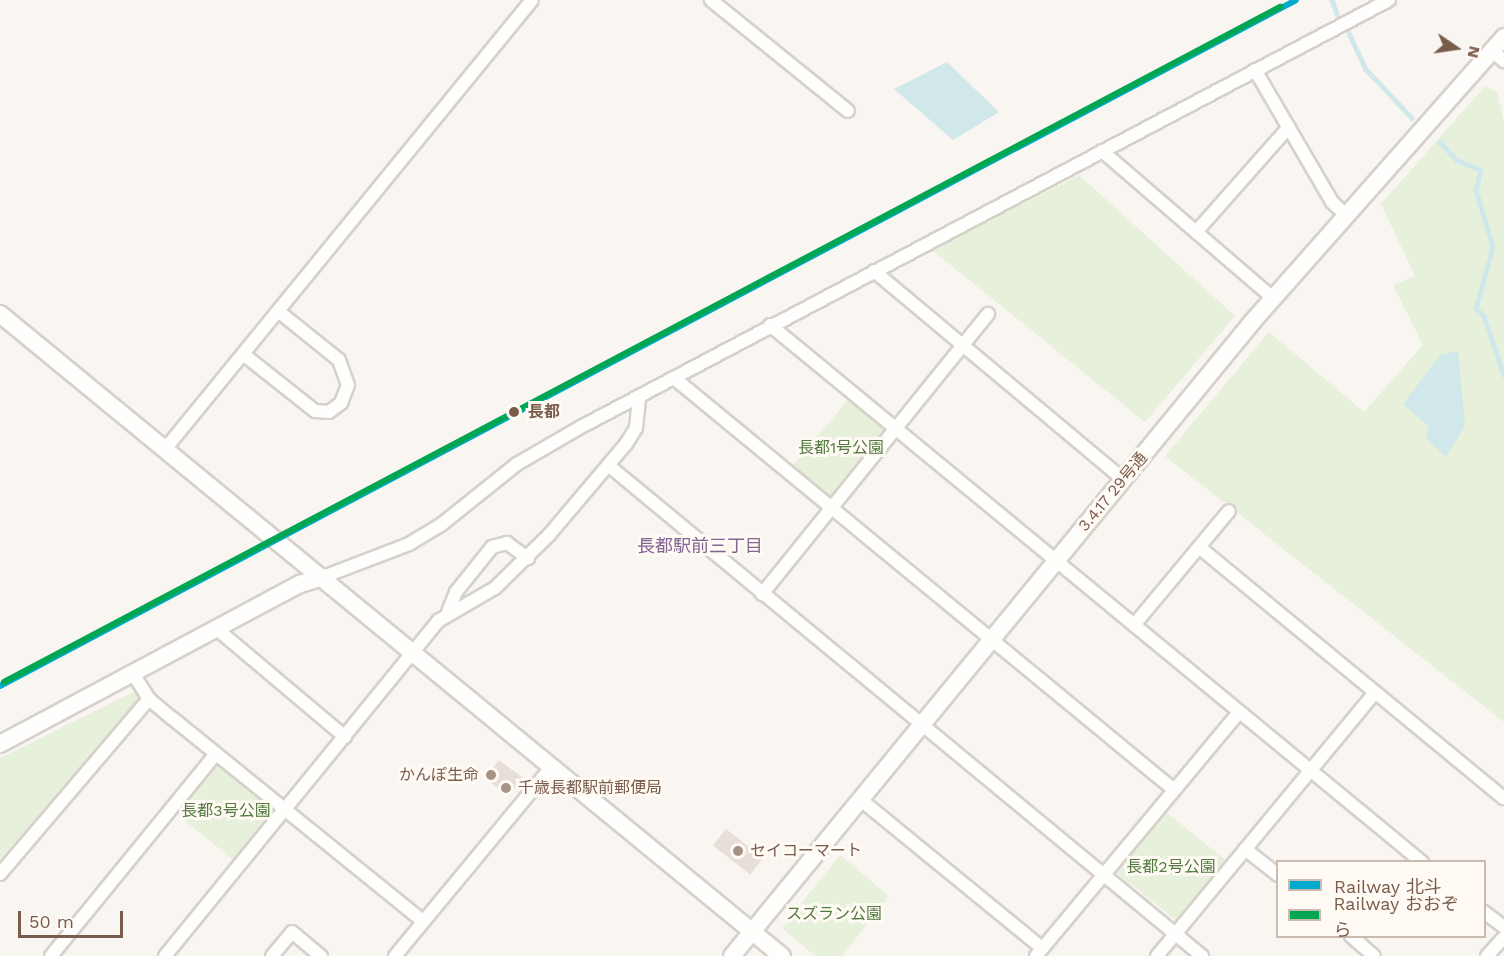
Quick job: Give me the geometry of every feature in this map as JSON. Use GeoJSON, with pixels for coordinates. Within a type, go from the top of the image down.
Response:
{"type":"FeatureCollection","features":[{"type":"Feature","properties":{"kind":"street"},"geometry":{"type":"LineString","coordinates":[[166,448],[532,0]]}},
{"type":"Feature","properties":{"kind":"street"},"geometry":{"type":"LineString","coordinates":[[711,0],[848,111]]}},
{"type":"Feature","properties":{"kind":"street"},"geometry":{"type":"LineString","coordinates":[[0,744],[218,630],[300,584],[323,578],[409,544],[442,524],[517,464],[770,325],[1389,0]]}},
{"type":"Feature","properties":{"kind":"street","name":"3.4.17 29号通"},"geometry":{"type":"LineString","coordinates":[[732,956],[1273,298],[1345,214],[1498,56],[1504,37]]}},
{"type":"Feature","properties":{"kind":"street"},"geometry":{"type":"LineString","coordinates":[[1255,70],[1332,202],[1345,214]]}},
{"type":"Feature","properties":{"kind":"street"},"geometry":{"type":"LineString","coordinates":[[1196,232],[1289,127]]}},
{"type":"Feature","properties":{"kind":"street"},"geometry":{"type":"LineString","coordinates":[[1102,151],[1273,298]]}},
{"type":"Feature","properties":{"kind":"street"},"geometry":{"type":"LineString","coordinates":[[874,271],[1124,480]]}},
{"type":"Feature","properties":{"kind":"street"},"geometry":{"type":"LineString","coordinates":[[243,354],[315,411],[329,412],[341,403],[348,385],[339,360],[278,312]]}},
{"type":"Feature","properties":{"kind":"street"},"geometry":{"type":"LineString","coordinates":[[0,314],[782,956]]}},
{"type":"Feature","properties":{"kind":"street"},"geometry":{"type":"LineString","coordinates":[[762,594],[988,314]]}},
{"type":"Feature","properties":{"kind":"street"},"geometry":{"type":"LineString","coordinates":[[770,325],[1421,860]]}},
{"type":"Feature","properties":{"kind":"street"},"geometry":{"type":"LineString","coordinates":[[674,378],[1173,789]]}},
{"type":"Feature","properties":{"kind":"street"},"geometry":{"type":"LineString","coordinates":[[448,612],[495,588],[528,558],[608,465],[636,428],[639,398]]}},
{"type":"Feature","properties":{"kind":"street"},"geometry":{"type":"LineString","coordinates":[[608,465],[921,727],[1202,956]]}},
{"type":"Feature","properties":{"kind":"street"},"geometry":{"type":"LineString","coordinates":[[1134,625],[1229,511]]}},
{"type":"Feature","properties":{"kind":"street"},"geometry":{"type":"LineString","coordinates":[[165,956],[448,612],[456,592],[492,547],[507,543],[528,558]]}},
{"type":"Feature","properties":{"kind":"street"},"geometry":{"type":"LineString","coordinates":[[1199,547],[1374,694],[1504,798]]}},
{"type":"Feature","properties":{"kind":"street"},"geometry":{"type":"LineString","coordinates":[[218,630],[345,737]]}},
{"type":"Feature","properties":{"kind":"street"},"geometry":{"type":"LineString","coordinates":[[133,674],[149,699],[423,921]]}},
{"type":"Feature","properties":{"kind":"street"},"geometry":{"type":"LineString","coordinates":[[1157,956],[1374,694]]}},
{"type":"Feature","properties":{"kind":"street"},"geometry":{"type":"LineString","coordinates":[[0,874],[149,699]]}},
{"type":"Feature","properties":{"kind":"street"},"geometry":{"type":"LineString","coordinates":[[861,800],[1039,952],[1101,873],[1239,712]]}},
{"type":"Feature","properties":{"kind":"street"},"geometry":{"type":"LineString","coordinates":[[51,956],[216,754]]}},
{"type":"Feature","properties":{"kind":"street"},"geometry":{"type":"LineString","coordinates":[[395,956],[552,766]]}},
{"type":"Feature","properties":{"kind":"street"},"geometry":{"type":"LineString","coordinates":[[1245,849],[1276,873]]}},
{"type":"Feature","properties":{"kind":"street"},"geometry":{"type":"LineString","coordinates":[[1486,913],[1504,927]]}},
{"type":"Feature","properties":{"kind":"street"},"geometry":{"type":"LineString","coordinates":[[272,956],[292,932],[321,956]]}},
{"type":"Feature","properties":{"kind":"street"},"geometry":{"type":"LineString","coordinates":[[1488,956],[1504,937]]}},
{"type":"Feature","properties":{"kind":"street"},"geometry":{"type":"LineString","coordinates":[[1353,938],[1374,956]]}},
{"type":"Feature","properties":{"kind":"green space"},"geometry":{"type":"Polygon","coordinates":[[[1485,86],[1497,92],[1504,122],[1504,722],[1165,456],[1269,332],[1364,412],[1423,345],[1393,285],[1415,276],[1381,204],[1485,86]]]}},
{"type":"Feature","properties":{"kind":"green space"},"geometry":{"type":"Polygon","coordinates":[[[1079,175],[1235,316],[1145,422],[932,250],[1079,175]]]}},
{"type":"Feature","properties":{"kind":"green space","name":"長都1号公園"},"geometry":{"type":"Polygon","coordinates":[[[848,400],[885,431],[829,497],[793,466],[848,400]]]}},
{"type":"Feature","properties":{"kind":"green space"},"geometry":{"type":"Polygon","coordinates":[[[154,682],[0,860],[0,758],[154,682]]]}},
{"type":"Feature","properties":{"kind":"green space","name":"長都3号公園"},"geometry":{"type":"Polygon","coordinates":[[[218,760],[277,808],[234,861],[175,813],[218,760]]]}},
{"type":"Feature","properties":{"kind":"green space","name":"長都2号公園"},"geometry":{"type":"Polygon","coordinates":[[[1166,812],[1227,861],[1178,922],[1117,873],[1166,812]]]}},
{"type":"Feature","properties":{"kind":"green space","name":"スズラン公園"},"geometry":{"type":"Polygon","coordinates":[[[840,855],[889,896],[842,956],[815,956],[782,928],[840,855]]]}},
{"type":"Feature","properties":{"kind":"water"},"geometry":{"type":"Polygon","coordinates":[[[947,62],[999,112],[953,140],[894,89],[947,62]]]}},
{"type":"Feature","properties":{"kind":"water"},"geometry":{"type":"Polygon","coordinates":[[[1458,351],[1465,426],[1446,457],[1426,438],[1429,427],[1403,404],[1440,355],[1458,351]]]}},
{"type":"Feature","properties":{"kind":"building","name":"千歳長都駅前郵便局"},"geometry":{"type":"Polygon","coordinates":[[[499,760],[523,778],[509,796],[485,778],[499,760]]]}},
{"type":"Feature","properties":{"kind":"building","name":"セイコーマート"},"geometry":{"type":"Polygon","coordinates":[[[726,829],[763,858],[750,874],[713,846],[726,829]]]}},
{"type":"Feature","properties":{"kind":"waterway"},"geometry":{"type":"LineString","coordinates":[[1332,0],[1337,14]]}},
{"type":"Feature","properties":{"kind":"waterway"},"geometry":{"type":"LineString","coordinates":[[1349,33],[1366,69],[1412,118]]}},
{"type":"Feature","properties":{"kind":"waterway"},"geometry":{"type":"LineString","coordinates":[[1440,142],[1457,160],[1481,170],[1476,190],[1493,247],[1476,309],[1484,316],[1504,375]]}},
{"type":"Feature","properties":{"kind":"rail line","name":"北斗"},"geometry":{"type":"LineString","coordinates":[[0,686],[1296,0]]}},
{"type":"Feature","properties":{"kind":"rail line","name":"おおぞら"},"geometry":{"type":"LineString","coordinates":[[4,682],[1280,7]]}},
{"type":"Feature","properties":{"kind":"place","name":"長都"},"geometry":{"type":"Point","coordinates":[514,412]}},
{"type":"Feature","properties":{"kind":"place","name":"かんぽ生命"},"geometry":{"type":"Point","coordinates":[491,775]}},
{"type":"Feature","properties":{"kind":"place","name":"千歳長都駅前郵便局"},"geometry":{"type":"Point","coordinates":[506,788]}},
{"type":"Feature","properties":{"kind":"place","name":"セイコーマート"},"geometry":{"type":"Point","coordinates":[738,851]}},
{"type":"Feature","properties":{"kind":"district","name":"長都駅前三丁目"},"geometry":{"type":"Point","coordinates":[700,546]}}]}
